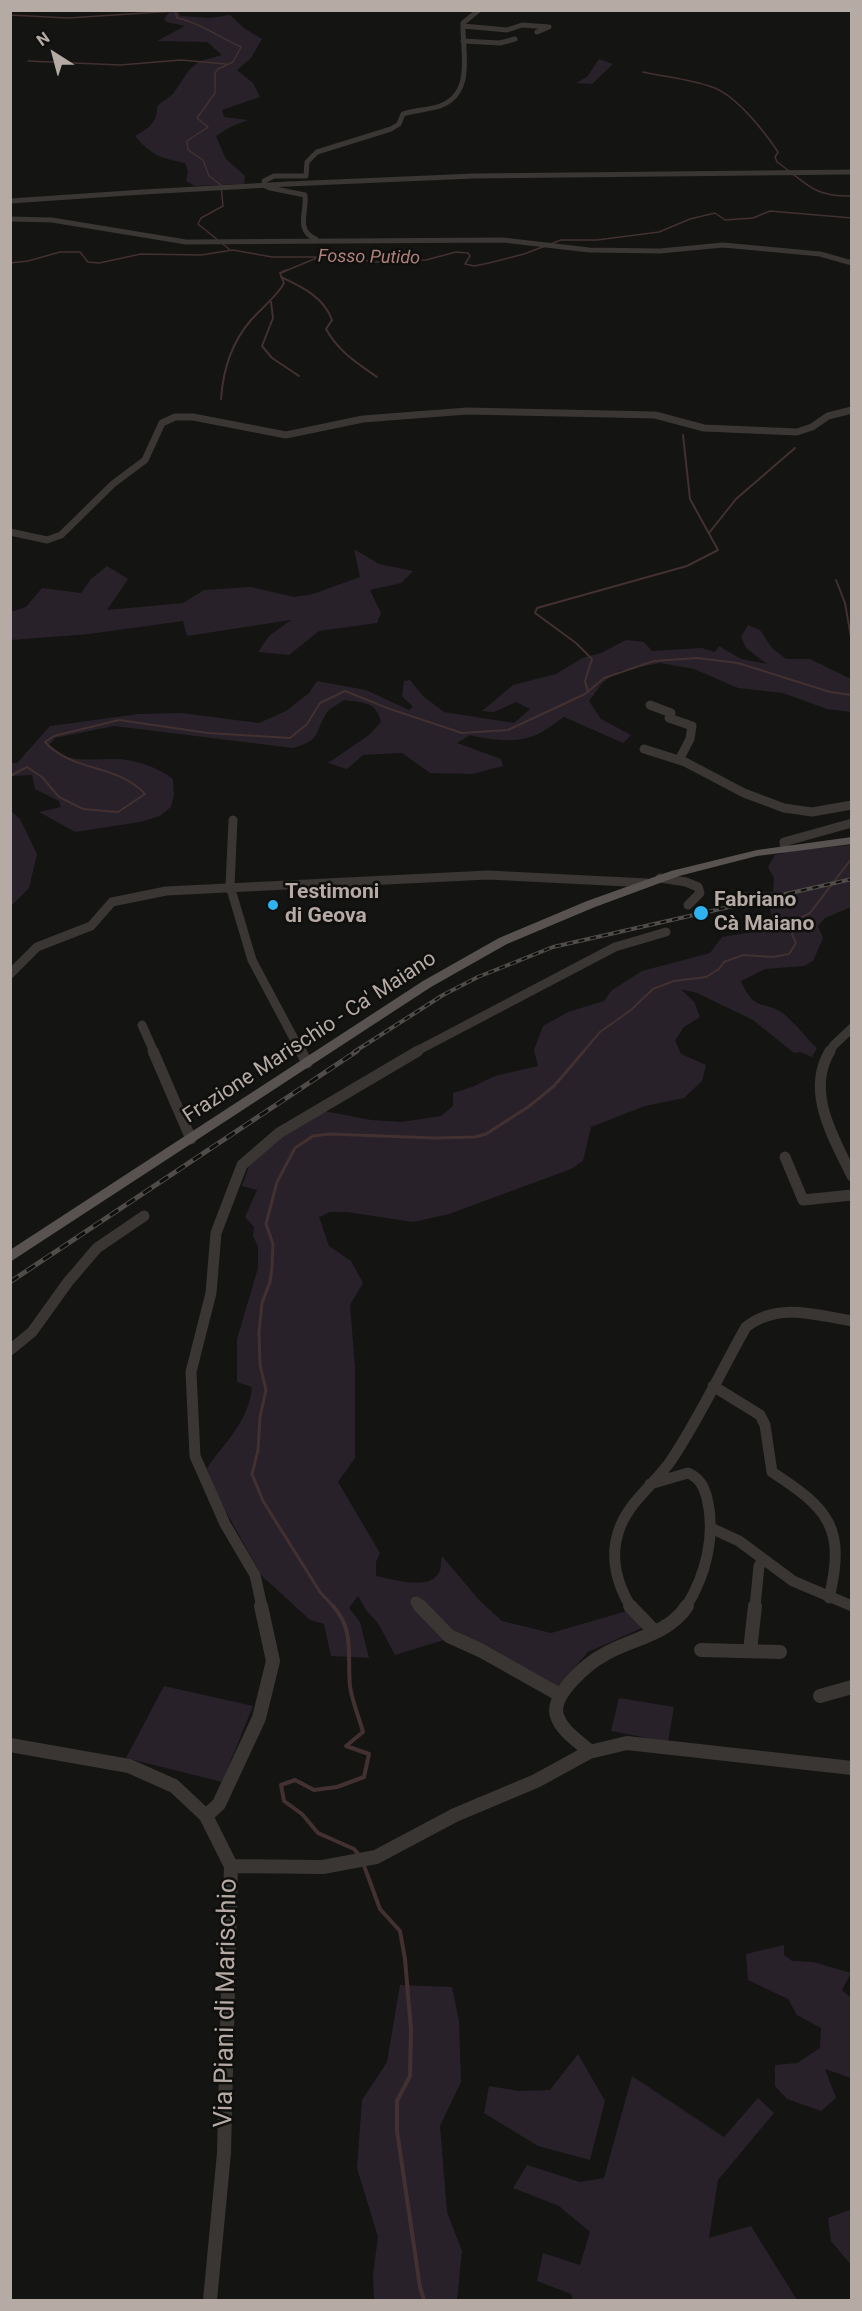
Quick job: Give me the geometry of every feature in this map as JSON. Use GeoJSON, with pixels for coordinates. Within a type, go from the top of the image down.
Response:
{"type":"FeatureCollection","features":[{"type":"Feature","properties":{"kind":"main road","name":"Frazione Marischio - Ca' Maiano"},"geometry":{"type":"LineString","coordinates":[[10,1257],[466,960],[503,941],[654,880],[714,862],[784,848],[852,840]]}},
{"type":"Feature","properties":{"kind":"street"},"geometry":{"type":"LineString","coordinates":[[324,242],[303,234],[305,195],[270,188],[265,186],[264,180],[276,174],[297,178],[306,176],[309,157],[317,152],[391,129],[399,123],[403,114],[440,106],[452,100],[465,85],[463,26],[479,10]]}},
{"type":"Feature","properties":{"kind":"street"},"geometry":{"type":"LineString","coordinates":[[463,26],[507,30],[522,25],[549,27],[537,32]]}},
{"type":"Feature","properties":{"kind":"street"},"geometry":{"type":"LineString","coordinates":[[463,41],[500,43],[516,39]]}},
{"type":"Feature","properties":{"kind":"street"},"geometry":{"type":"LineString","coordinates":[[10,202],[143,192],[474,176],[852,172]]}},
{"type":"Feature","properties":{"kind":"street"},"geometry":{"type":"LineString","coordinates":[[10,202],[16,210],[35,218]]}},
{"type":"Feature","properties":{"kind":"street"},"geometry":{"type":"LineString","coordinates":[[10,219],[35,218],[158,239],[206,243],[532,242],[567,248],[660,251],[740,245],[820,254],[852,263]]}},
{"type":"Feature","properties":{"kind":"street"},"geometry":{"type":"LineString","coordinates":[[10,532],[47,540],[61,535],[113,484],[145,460],[162,423],[175,417],[199,418],[286,435],[363,419],[461,411],[655,415],[704,428],[797,432],[812,427],[828,416],[852,410]]}},
{"type":"Feature","properties":{"kind":"street"},"geometry":{"type":"LineString","coordinates":[[650,705],[671,713],[669,718],[692,726],[690,739],[680,760]]}},
{"type":"Feature","properties":{"kind":"street"},"geometry":{"type":"LineString","coordinates":[[644,749],[680,760],[765,801],[783,807],[814,813],[852,805]]}},
{"type":"Feature","properties":{"kind":"street"},"geometry":{"type":"LineString","coordinates":[[233,820],[231,886],[252,960],[308,1063]]}},
{"type":"Feature","properties":{"kind":"street"},"geometry":{"type":"LineString","coordinates":[[784,848],[784,842],[852,823]]}},
{"type":"Feature","properties":{"kind":"street"},"geometry":{"type":"LineString","coordinates":[[10,974],[37,947],[91,926],[112,902],[166,891],[488,875],[679,880],[698,888],[700,893],[688,905]]}},
{"type":"Feature","properties":{"kind":"street"},"geometry":{"type":"LineString","coordinates":[[206,1816],[219,1804],[259,1718],[273,1660],[255,1575],[225,1524],[195,1456],[191,1372],[211,1293],[216,1233],[242,1165],[279,1133],[441,1037],[615,947],[666,932]]}},
{"type":"Feature","properties":{"kind":"street"},"geometry":{"type":"LineString","coordinates":[[142,1025],[191,1139]]}},
{"type":"Feature","properties":{"kind":"street"},"geometry":{"type":"LineString","coordinates":[[852,1028],[826,1053],[818,1081],[821,1107],[852,1176]]}},
{"type":"Feature","properties":{"kind":"street"},"geometry":{"type":"LineString","coordinates":[[785,1157],[803,1200],[852,1195]]}},
{"type":"Feature","properties":{"kind":"street"},"geometry":{"type":"LineString","coordinates":[[10,1350],[32,1332],[68,1282],[97,1248],[144,1216]]}},
{"type":"Feature","properties":{"kind":"street"},"geometry":{"type":"LineString","coordinates":[[655,1632],[632,1609],[620,1589],[614,1550],[618,1530],[626,1512],[671,1461],[746,1327],[755,1318],[767,1313],[782,1312],[852,1321]]}},
{"type":"Feature","properties":{"kind":"street"},"geometry":{"type":"LineString","coordinates":[[713,1386],[760,1415],[765,1425],[772,1472],[811,1498],[821,1509],[834,1534],[838,1556],[837,1572],[829,1598]]}},
{"type":"Feature","properties":{"kind":"street"},"geometry":{"type":"LineString","coordinates":[[588,1750],[563,1726],[557,1716],[556,1705],[560,1695],[588,1664],[606,1653],[655,1632],[682,1614],[704,1566],[713,1529],[708,1502],[700,1480],[694,1475],[679,1474],[659,1484],[650,1484]]}},
{"type":"Feature","properties":{"kind":"street"},"geometry":{"type":"LineString","coordinates":[[713,1529],[738,1538],[791,1580],[852,1606]]}},
{"type":"Feature","properties":{"kind":"street"},"geometry":{"type":"LineString","coordinates":[[750,1651],[759,1566],[763,1560]]}},
{"type":"Feature","properties":{"kind":"street"},"geometry":{"type":"LineString","coordinates":[[416,1602],[449,1636],[480,1650],[560,1695]]}},
{"type":"Feature","properties":{"kind":"street"},"geometry":{"type":"LineString","coordinates":[[701,1650],[780,1652]]}},
{"type":"Feature","properties":{"kind":"street"},"geometry":{"type":"LineString","coordinates":[[820,1696],[852,1687]]}},
{"type":"Feature","properties":{"kind":"street"},"geometry":{"type":"LineString","coordinates":[[231,1866],[350,1864],[375,1857],[397,1848],[470,1808],[539,1780],[588,1750],[606,1744],[627,1743],[852,1768]]}},
{"type":"Feature","properties":{"kind":"street","name":"Via Piani di Marischio"},"geometry":{"type":"LineString","coordinates":[[10,1745],[129,1766],[174,1786],[206,1816],[231,1866],[224,2153],[210,2301]]}},
{"type":"Feature","properties":{"kind":"shaded area"},"geometry":{"type":"Polygon","coordinates":[[[170,11],[178,11],[180,16],[210,18],[230,15],[244,28],[262,39],[251,58],[237,70],[253,83],[260,97],[222,110],[224,117],[248,120],[216,136],[226,159],[245,176],[244,184],[195,186],[186,181],[188,172],[185,163],[157,155],[135,136],[151,125],[156,117],[157,106],[173,94],[189,70],[200,61],[222,55],[207,42],[157,41],[185,26],[167,22],[164,19],[170,11]]]}},
{"type":"Feature","properties":{"kind":"shaded area"},"geometry":{"type":"Polygon","coordinates":[[[599,59],[613,64],[592,84],[576,83],[587,77],[599,59]]]}},
{"type":"Feature","properties":{"kind":"shaded area"},"geometry":{"type":"Polygon","coordinates":[[[354,549],[379,564],[413,571],[401,583],[370,590],[381,613],[377,623],[319,631],[289,655],[258,652],[269,636],[291,620],[187,636],[183,621],[89,634],[11,640],[11,612],[26,607],[42,588],[81,593],[91,579],[107,566],[128,579],[107,610],[183,603],[204,590],[251,587],[294,597],[313,594],[360,577],[354,549]]]}},
{"type":"Feature","properties":{"kind":"shaded area"},"geometry":{"type":"Polygon","coordinates":[[[748,625],[760,630],[772,648],[786,659],[810,659],[851,679],[851,712],[827,709],[783,693],[738,688],[694,669],[660,663],[619,671],[602,683],[589,701],[601,719],[631,735],[623,743],[564,717],[540,733],[524,739],[496,739],[470,735],[457,743],[501,759],[503,766],[472,774],[430,773],[402,753],[363,755],[347,769],[328,763],[369,735],[381,722],[376,710],[368,704],[344,700],[328,711],[314,738],[293,748],[114,726],[55,738],[49,745],[71,758],[130,761],[154,768],[173,779],[174,795],[171,807],[160,816],[140,822],[75,832],[39,812],[61,807],[59,801],[35,789],[32,775],[11,776],[11,763],[17,763],[50,726],[139,714],[182,713],[259,723],[286,711],[309,693],[317,681],[366,690],[409,710],[413,707],[402,696],[404,681],[410,680],[423,696],[444,712],[514,723],[530,709],[516,702],[494,712],[482,711],[513,685],[556,674],[582,658],[601,653],[626,640],[644,642],[652,651],[702,648],[715,652],[719,646],[741,659],[767,664],[746,648],[741,637],[748,625]]]}},
{"type":"Feature","properties":{"kind":"shaded area"},"geometry":{"type":"Polygon","coordinates":[[[10,810],[20,819],[37,854],[29,888],[11,906],[10,810]]]}},
{"type":"Feature","properties":{"kind":"shaded area"},"geometry":{"type":"Polygon","coordinates":[[[851,845],[851,907],[825,918],[818,926],[823,938],[813,961],[804,966],[765,969],[741,981],[755,1002],[777,1010],[793,1022],[817,1048],[812,1057],[800,1052],[794,1053],[753,1020],[697,993],[681,989],[694,1002],[700,1017],[684,1027],[675,1040],[681,1054],[706,1065],[702,1081],[684,1098],[645,1106],[591,1127],[583,1161],[571,1169],[449,1214],[413,1222],[347,1212],[330,1212],[319,1217],[329,1246],[351,1261],[363,1283],[350,1305],[355,1367],[355,1458],[338,1482],[380,1553],[376,1562],[376,1576],[420,1583],[428,1581],[440,1571],[442,1556],[479,1600],[502,1621],[551,1633],[627,1611],[642,1628],[588,1652],[555,1690],[450,1638],[395,1655],[378,1623],[366,1610],[358,1596],[349,1608],[360,1622],[369,1658],[331,1656],[324,1624],[310,1620],[262,1576],[217,1496],[207,1468],[241,1421],[252,1387],[237,1382],[237,1339],[258,1268],[258,1246],[253,1236],[254,1227],[245,1217],[257,1190],[242,1186],[250,1164],[272,1140],[324,1111],[371,1120],[401,1122],[441,1116],[453,1106],[453,1093],[495,1076],[538,1066],[534,1050],[543,1026],[568,1012],[604,1001],[612,990],[642,971],[710,953],[722,937],[772,929],[772,916],[768,903],[746,904],[729,901],[736,892],[773,892],[774,878],[768,867],[775,855],[791,851],[851,845]]]}},
{"type":"Feature","properties":{"kind":"shaded area"},"geometry":{"type":"Polygon","coordinates":[[[164,1686],[253,1706],[222,1782],[126,1758],[164,1686]]]}},
{"type":"Feature","properties":{"kind":"shaded area"},"geometry":{"type":"Polygon","coordinates":[[[619,1698],[674,1707],[668,1742],[611,1731],[619,1698]]]}},
{"type":"Feature","properties":{"kind":"shaded area"},"geometry":{"type":"Polygon","coordinates":[[[784,1945],[784,1955],[792,1961],[813,1962],[851,1973],[842,1990],[851,1998],[851,2078],[825,2069],[836,2098],[821,2111],[787,2099],[775,2086],[775,2065],[797,2063],[820,2048],[821,2028],[797,2015],[788,1999],[748,1980],[746,1954],[784,1945]]]}},
{"type":"Feature","properties":{"kind":"shaded area"},"geometry":{"type":"Polygon","coordinates":[[[400,1985],[452,1987],[459,2021],[461,2082],[440,2126],[447,2212],[462,2251],[457,2300],[374,2300],[373,2274],[378,2237],[357,2168],[362,2100],[387,2062],[400,1985]]]}},
{"type":"Feature","properties":{"kind":"shaded area"},"geometry":{"type":"Polygon","coordinates":[[[578,2054],[605,2101],[590,2160],[538,2146],[484,2113],[489,2086],[519,2091],[550,2090],[578,2054]]]}},
{"type":"Feature","properties":{"kind":"shaded area"},"geometry":{"type":"Polygon","coordinates":[[[632,2076],[724,2137],[758,2098],[774,2113],[718,2180],[709,2238],[751,2226],[797,2300],[573,2300],[571,2294],[537,2281],[543,2253],[580,2265],[590,2232],[559,2206],[513,2188],[527,2165],[580,2182],[604,2178],[632,2076]]]}},
{"type":"Feature","properties":{"kind":"shaded area"},"geometry":{"type":"Polygon","coordinates":[[[852,2209],[851,2265],[831,2241],[828,2218],[852,2209]]]}},
{"type":"Feature","properties":{"kind":"waterway"},"geometry":{"type":"LineString","coordinates":[[175,10],[177,18],[202,27],[241,47],[233,62],[218,69],[215,73],[215,93],[197,118],[208,127],[187,141],[188,150],[203,160],[209,176],[221,185],[223,206],[201,218],[198,224],[229,249]]}},
{"type":"Feature","properties":{"kind":"waterway"},"geometry":{"type":"LineString","coordinates":[[10,15],[68,18],[175,11]]}},
{"type":"Feature","properties":{"kind":"waterway"},"geometry":{"type":"LineString","coordinates":[[28,61],[120,65],[181,60],[226,64]]}},
{"type":"Feature","properties":{"kind":"waterway"},"geometry":{"type":"LineString","coordinates":[[643,72],[695,82],[721,91],[740,106],[765,134],[778,152],[775,157],[777,162],[819,191],[839,196],[852,196]]}},
{"type":"Feature","properties":{"kind":"waterway","name":"Fosso Putido"},"geometry":{"type":"LineString","coordinates":[[319,257],[349,257],[373,262],[426,260],[456,252],[468,253],[470,256],[465,264],[474,266],[524,254],[561,240],[597,240],[659,232],[690,219],[715,213],[725,220],[753,218],[770,211],[852,218]]}},
{"type":"Feature","properties":{"kind":"waterway","name":"Fosso Putido"},"geometry":{"type":"LineString","coordinates":[[10,263],[28,261],[60,252],[80,252],[88,262],[99,263],[141,254],[201,255],[233,250],[272,257],[319,257]]}},
{"type":"Feature","properties":{"kind":"waterway"},"geometry":{"type":"LineString","coordinates":[[283,272],[319,257]]}},
{"type":"Feature","properties":{"kind":"waterway"},"geometry":{"type":"LineString","coordinates":[[282,277],[280,273],[287,270]]}},
{"type":"Feature","properties":{"kind":"waterway"},"geometry":{"type":"LineString","coordinates":[[221,399],[226,367],[234,347],[251,320],[281,288],[284,283],[282,277]]}},
{"type":"Feature","properties":{"kind":"waterway"},"geometry":{"type":"LineString","coordinates":[[282,277],[304,289],[324,305],[332,320],[326,329],[336,344],[348,356],[377,377]]}},
{"type":"Feature","properties":{"kind":"waterway"},"geometry":{"type":"LineString","coordinates":[[271,302],[273,318],[262,346],[272,358],[299,376]]}},
{"type":"Feature","properties":{"kind":"waterway"},"geometry":{"type":"LineString","coordinates":[[588,692],[585,681],[592,659],[576,643],[535,613],[537,608],[687,566],[718,550],[690,499],[683,435]]}},
{"type":"Feature","properties":{"kind":"waterway"},"geometry":{"type":"LineString","coordinates":[[709,533],[736,499],[795,448]]}},
{"type":"Feature","properties":{"kind":"waterway"},"geometry":{"type":"LineString","coordinates":[[836,580],[845,603],[852,643]]}},
{"type":"Feature","properties":{"kind":"waterway"},"geometry":{"type":"LineString","coordinates":[[588,692],[604,678],[654,661],[697,658],[738,663],[830,692],[852,695]]}},
{"type":"Feature","properties":{"kind":"waterway"},"geometry":{"type":"LineString","coordinates":[[10,776],[27,767],[42,777],[59,797],[83,809],[118,812],[145,794],[134,784],[121,777],[69,759],[56,752],[45,742],[54,736],[119,720],[208,733],[290,738],[307,724],[320,703],[345,691],[387,708],[462,733],[508,730],[588,692]]}},
{"type":"Feature","properties":{"kind":"waterway"},"geometry":{"type":"LineString","coordinates":[[583,1052],[600,1032],[631,1010],[653,989],[674,981],[706,977],[719,969],[724,962],[743,955],[773,957],[789,954],[796,943],[792,934],[799,919],[810,913],[852,858]]}},
{"type":"Feature","properties":{"kind":"waterway"},"geometry":{"type":"LineString","coordinates":[[334,1607],[320,1592],[263,1501],[252,1474],[258,1450],[260,1417],[266,1390],[260,1365],[259,1332],[262,1303],[270,1282],[272,1267],[273,1244],[266,1224],[277,1182],[295,1148],[313,1136],[329,1134],[434,1138],[475,1137],[486,1134],[528,1107],[554,1086],[584,1051]]}},
{"type":"Feature","properties":{"kind":"waterway"},"geometry":{"type":"LineString","coordinates":[[333,1606],[345,1624],[349,1644],[350,1686],[363,1732],[346,1746],[369,1754],[364,1777],[337,1787],[314,1790],[295,1780],[281,1785],[284,1801],[302,1814],[318,1833],[354,1849],[359,1855]]}},
{"type":"Feature","properties":{"kind":"waterway"},"geometry":{"type":"LineString","coordinates":[[363,1863],[380,1909],[400,1931],[405,1959],[411,2030],[410,2076],[397,2101],[397,2131],[420,2287],[424,2300]]}},
{"type":"Feature","properties":{"kind":"railway"},"geometry":{"type":"LineString","coordinates":[[354,1052],[443,995],[478,977],[553,947],[852,879]]}},
{"type":"Feature","properties":{"kind":"railway"},"geometry":{"type":"LineString","coordinates":[[10,1282],[357,1051]]}},
{"type":"Feature","properties":{"kind":"place","name":"Testimoni di Geova"},"geometry":{"type":"Point","coordinates":[273,905]}},
{"type":"Feature","properties":{"kind":"place","name":"Fabriano Cà Maiano"},"geometry":{"type":"Point","coordinates":[701,913]}}]}
